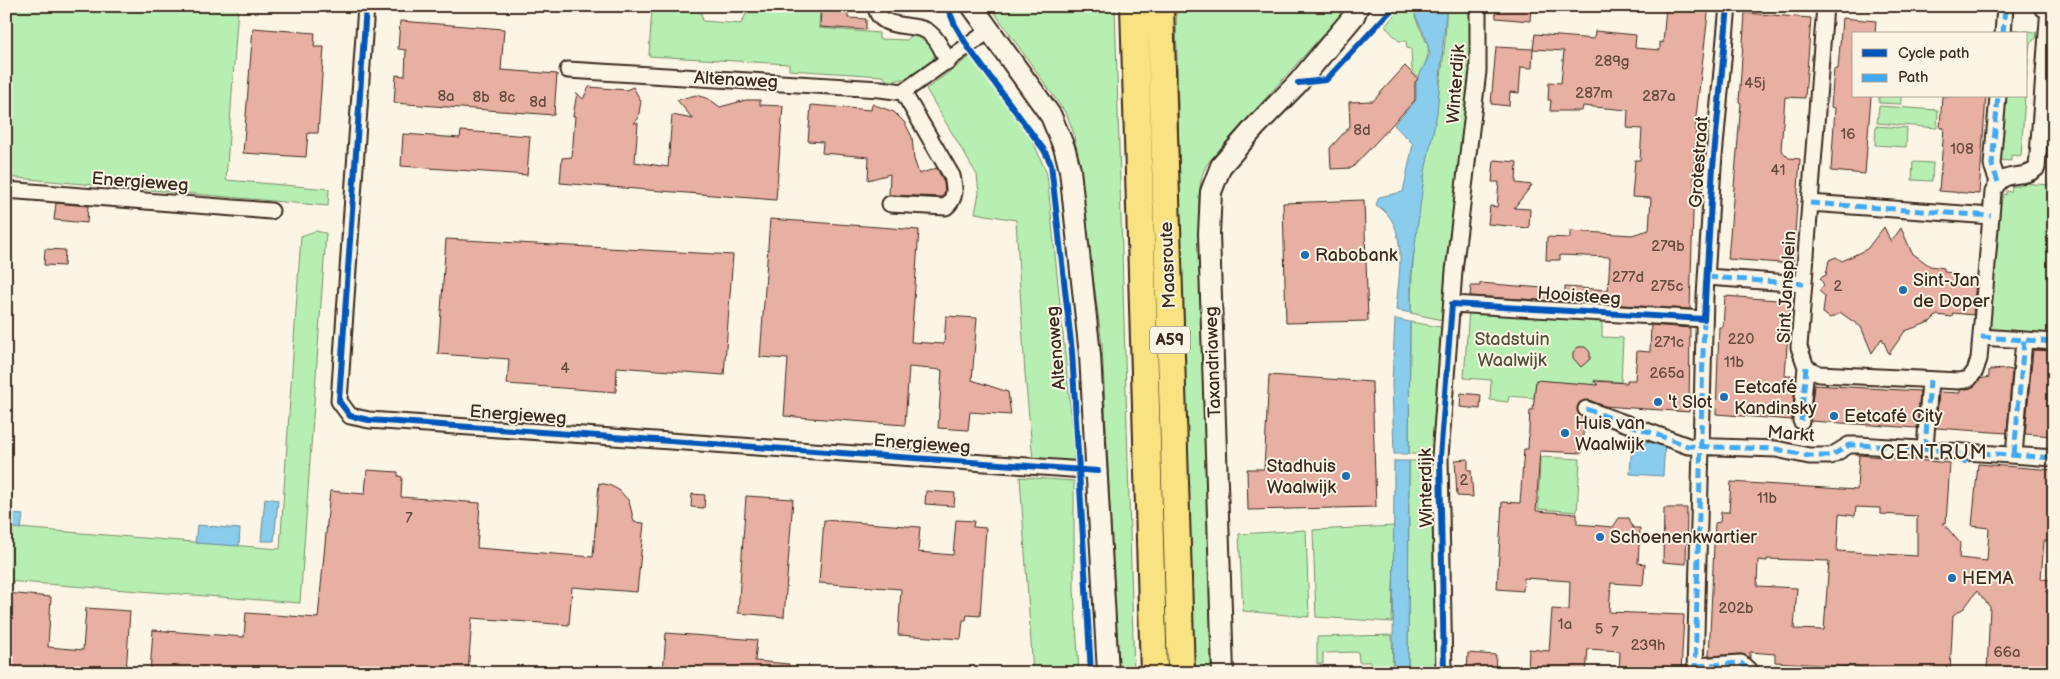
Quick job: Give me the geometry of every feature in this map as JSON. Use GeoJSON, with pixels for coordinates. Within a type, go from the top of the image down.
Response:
{"type":"FeatureCollection","features":[{"type":"Feature","properties":{"kind":"highway","name":"Maasroute"},"geometry":{"type":"LineString","coordinates":[[1134,6],[1154,673]]}},
{"type":"Feature","properties":{"kind":"highway","name":"Maasroute"},"geometry":{"type":"LineString","coordinates":[[1160,6],[1181,673]]}},
{"type":"Feature","properties":{"kind":"main road","name":"Altenaweg"},"geometry":{"type":"LineString","coordinates":[[972,6],[1051,116],[1070,170],[1090,355],[1108,673]]}},
{"type":"Feature","properties":{"kind":"main road"},"geometry":{"type":"LineString","coordinates":[[2044,6],[2054,7]]}},
{"type":"Feature","properties":{"kind":"main road","name":"Taxandriaweg"},"geometry":{"type":"LineString","coordinates":[[1223,673],[1208,234],[1211,192],[1221,166],[1236,147],[1298,83],[1361,9]]}},
{"type":"Feature","properties":{"kind":"street","name":"Energieweg"},"geometry":{"type":"LineString","coordinates":[[366,6],[339,401],[350,416],[379,421],[1098,472]]}},
{"type":"Feature","properties":{"kind":"street"},"geometry":{"type":"LineString","coordinates":[[876,6],[876,13],[884,21],[915,27],[934,37],[948,62]]}},
{"type":"Feature","properties":{"kind":"street","name":"Winterdijk"},"geometry":{"type":"LineString","coordinates":[[1444,673],[1440,458],[1452,304],[1478,71],[1478,6]]}},
{"type":"Feature","properties":{"kind":"street","name":"Grotestraat"},"geometry":{"type":"LineString","coordinates":[[1695,669],[1709,447],[1704,319],[1713,168],[1728,6]]}},
{"type":"Feature","properties":{"kind":"street","name":"Sint Jansplein"},"geometry":{"type":"LineString","coordinates":[[1825,6],[1800,346],[1806,367],[1819,374],[1959,382],[1969,379],[1975,371],[1979,359],[1993,192],[1998,182]]}},
{"type":"Feature","properties":{"kind":"street"},"geometry":{"type":"LineString","coordinates":[[2003,32],[2005,6]]}},
{"type":"Feature","properties":{"kind":"street"},"geometry":{"type":"LineString","coordinates":[[1998,98],[1992,165],[1998,182],[2003,178],[2032,173],[2037,168],[2049,7]]}},
{"type":"Feature","properties":{"kind":"street"},"geometry":{"type":"LineString","coordinates":[[890,204],[946,208],[952,202],[955,189],[952,176],[903,92],[948,62],[990,30]]}},
{"type":"Feature","properties":{"kind":"street","name":"Altenaweg"},"geometry":{"type":"LineString","coordinates":[[568,70],[903,92]]}},
{"type":"Feature","properties":{"kind":"street","name":"Energieweg"},"geometry":{"type":"LineString","coordinates":[[6,190],[271,210]]}},
{"type":"Feature","properties":{"kind":"street"},"geometry":{"type":"LineString","coordinates":[[1810,203],[1992,216]]}},
{"type":"Feature","properties":{"kind":"street"},"geometry":{"type":"LineString","coordinates":[[1707,277],[1804,284]]}},
{"type":"Feature","properties":{"kind":"street","name":"Hooisteeg"},"geometry":{"type":"LineString","coordinates":[[1452,304],[1704,319]]}},
{"type":"Feature","properties":{"kind":"street"},"geometry":{"type":"LineString","coordinates":[[1981,337],[2054,342]]}},
{"type":"Feature","properties":{"kind":"street"},"geometry":{"type":"LineString","coordinates":[[2014,455],[2024,340]]}},
{"type":"Feature","properties":{"kind":"street"},"geometry":{"type":"LineString","coordinates":[[1801,421],[1806,367]]}},
{"type":"Feature","properties":{"kind":"street"},"geometry":{"type":"LineString","coordinates":[[1930,380],[1925,449],[1964,458],[2014,455],[2054,458]]}},
{"type":"Feature","properties":{"kind":"street","name":"Markt"},"geometry":{"type":"LineString","coordinates":[[1586,410],[1688,446],[1776,449],[1808,456],[1831,456],[1850,445],[1925,449]]}},
{"type":"Feature","properties":{"kind":"street"},"geometry":{"type":"LineString","coordinates":[[1695,669],[1741,663],[1752,673]]}},
{"type":"Feature","properties":{"kind":"green space"},"geometry":{"type":"Polygon","coordinates":[[[6,6],[238,6],[226,180],[329,189],[328,206],[6,177],[6,6]]]}},
{"type":"Feature","properties":{"kind":"green space"},"geometry":{"type":"Polygon","coordinates":[[[652,6],[699,6],[703,21],[741,24],[750,6],[820,6],[819,28],[879,33],[879,39],[907,40],[915,32],[927,38],[935,52],[932,64],[912,77],[888,82],[883,76],[789,70],[789,64],[649,56],[652,6]]]}},
{"type":"Feature","properties":{"kind":"green space"},"geometry":{"type":"Polygon","coordinates":[[[990,6],[1115,6],[1134,673],[1118,673],[1102,344],[1074,134],[1067,115],[990,6]]]}},
{"type":"Feature","properties":{"kind":"green space"},"geometry":{"type":"Polygon","coordinates":[[[1176,6],[1349,6],[1218,151],[1206,166],[1202,175],[1199,200],[1199,227],[1202,263],[1215,673],[1195,673],[1181,270],[1176,6]]]}},
{"type":"Feature","properties":{"kind":"green space"},"geometry":{"type":"Polygon","coordinates":[[[1403,6],[1420,6],[1415,16],[1428,46],[1428,51],[1419,78],[1412,71],[1411,49],[1407,48],[1406,41],[1399,41],[1385,26],[1403,6]]]}},
{"type":"Feature","properties":{"kind":"green space"},"geometry":{"type":"Polygon","coordinates":[[[1446,6],[1475,6],[1475,59],[1446,321],[1411,313],[1416,228],[1442,71],[1446,6]]]}},
{"type":"Feature","properties":{"kind":"green space"},"geometry":{"type":"Polygon","coordinates":[[[2009,29],[2037,32],[2036,38],[2030,43],[2028,62],[2028,32],[2009,32],[2009,29]]]}},
{"type":"Feature","properties":{"kind":"green space"},"geometry":{"type":"Polygon","coordinates":[[[971,56],[1031,137],[1047,174],[1074,444],[1074,461],[1033,460],[1025,374],[1016,220],[975,213],[979,193],[977,175],[926,89],[971,56]]]}},
{"type":"Feature","properties":{"kind":"green space"},"geometry":{"type":"Polygon","coordinates":[[[1879,98],[1901,98],[1901,104],[1879,103],[1879,98]]]}},
{"type":"Feature","properties":{"kind":"green space"},"geometry":{"type":"Polygon","coordinates":[[[2004,98],[2025,98],[2021,156],[2011,155],[2011,161],[1999,160],[2004,98]]]}},
{"type":"Feature","properties":{"kind":"green space"},"geometry":{"type":"Polygon","coordinates":[[[1879,106],[1938,110],[1937,128],[1877,123],[1879,106]]]}},
{"type":"Feature","properties":{"kind":"green space"},"geometry":{"type":"Polygon","coordinates":[[[1876,126],[1907,128],[1906,147],[1875,145],[1876,126]]]}},
{"type":"Feature","properties":{"kind":"green space"},"geometry":{"type":"Polygon","coordinates":[[[1913,162],[1933,163],[1932,181],[1912,180],[1913,162]]]}},
{"type":"Feature","properties":{"kind":"green space"},"geometry":{"type":"Polygon","coordinates":[[[2018,183],[2054,185],[2054,336],[1987,332],[1999,199],[2002,199],[2003,194],[2006,195],[2006,191],[2011,192],[2012,186],[2018,186],[2018,183]]]}},
{"type":"Feature","properties":{"kind":"green space"},"geometry":{"type":"Polygon","coordinates":[[[315,231],[326,233],[300,603],[6,581],[6,527],[280,549],[301,236],[315,231]]]}},
{"type":"Feature","properties":{"kind":"green space","name":"Stadstuin Waalwijk"},"geometry":{"type":"Polygon","coordinates":[[[1469,309],[1602,317],[1602,337],[1623,338],[1621,382],[1594,380],[1594,385],[1536,380],[1534,398],[1509,396],[1508,402],[1490,400],[1491,380],[1464,378],[1469,309]]]}},
{"type":"Feature","properties":{"kind":"green space"},"geometry":{"type":"Polygon","coordinates":[[[1410,322],[1446,328],[1436,454],[1409,454],[1410,322]]]}},
{"type":"Feature","properties":{"kind":"green space"},"geometry":{"type":"Polygon","coordinates":[[[1540,457],[1580,459],[1577,512],[1538,509],[1540,457]]]}},
{"type":"Feature","properties":{"kind":"green space"},"geometry":{"type":"Polygon","coordinates":[[[1409,461],[1436,461],[1440,673],[1408,673],[1409,461]]]}},
{"type":"Feature","properties":{"kind":"green space"},"geometry":{"type":"Polygon","coordinates":[[[1020,477],[1074,481],[1074,589],[1079,673],[1033,673],[1020,477]]]}},
{"type":"Feature","properties":{"kind":"green space"},"geometry":{"type":"Polygon","coordinates":[[[1395,526],[1392,622],[1316,617],[1313,530],[1395,526]]]}},
{"type":"Feature","properties":{"kind":"green space"},"geometry":{"type":"Polygon","coordinates":[[[1306,530],[1309,617],[1243,611],[1239,534],[1306,530]]]}},
{"type":"Feature","properties":{"kind":"green space"},"geometry":{"type":"Polygon","coordinates":[[[1392,635],[1393,673],[1371,673],[1370,662],[1359,662],[1358,652],[1323,653],[1323,664],[1317,664],[1317,637],[1392,635]]]}},
{"type":"Feature","properties":{"kind":"water"},"geometry":{"type":"Polygon","coordinates":[[[1420,6],[1446,6],[1446,12],[1437,113],[1424,177],[1411,275],[1411,313],[1396,310],[1400,268],[1398,238],[1394,225],[1387,214],[1376,205],[1379,197],[1403,192],[1413,144],[1394,125],[1416,100],[1416,82],[1430,54],[1426,38],[1415,15],[1420,6]]]}},
{"type":"Feature","properties":{"kind":"water"},"geometry":{"type":"Polygon","coordinates":[[[1395,319],[1410,322],[1409,454],[1394,454],[1392,383],[1395,319]]]}},
{"type":"Feature","properties":{"kind":"water"},"geometry":{"type":"Polygon","coordinates":[[[1632,441],[1665,443],[1663,476],[1630,474],[1632,441]]]}},
{"type":"Feature","properties":{"kind":"water"},"geometry":{"type":"Polygon","coordinates":[[[1394,461],[1409,461],[1408,673],[1393,673],[1394,461]]]}},
{"type":"Feature","properties":{"kind":"water"},"geometry":{"type":"Polygon","coordinates":[[[265,498],[278,500],[274,541],[261,541],[265,498]]]}},
{"type":"Feature","properties":{"kind":"water"},"geometry":{"type":"Polygon","coordinates":[[[6,513],[23,515],[21,529],[6,527],[6,513]]]}},
{"type":"Feature","properties":{"kind":"water"},"geometry":{"type":"Polygon","coordinates":[[[197,525],[240,529],[239,546],[195,543],[197,525]]]}},
{"type":"Feature","properties":{"kind":"building"},"geometry":{"type":"Polygon","coordinates":[[[1495,6],[1531,6],[1530,21],[1496,18],[1495,6]]]}},
{"type":"Feature","properties":{"kind":"building"},"geometry":{"type":"Polygon","coordinates":[[[1666,6],[1709,6],[1696,117],[1690,309],[1470,296],[1471,286],[1480,286],[1480,283],[1542,288],[1542,291],[1565,293],[1565,287],[1608,290],[1610,257],[1560,255],[1560,260],[1546,260],[1547,237],[1570,238],[1570,231],[1632,235],[1649,230],[1651,198],[1632,197],[1635,160],[1640,160],[1642,129],[1627,128],[1628,110],[1583,106],[1582,111],[1550,111],[1551,100],[1548,100],[1549,82],[1561,83],[1564,51],[1533,49],[1535,34],[1594,39],[1595,31],[1636,35],[1635,48],[1660,50],[1660,42],[1663,43],[1666,6]]]}},
{"type":"Feature","properties":{"kind":"building"},"geometry":{"type":"Polygon","coordinates":[[[821,11],[848,13],[848,18],[866,19],[866,30],[820,27],[821,11]]]}},
{"type":"Feature","properties":{"kind":"building"},"geometry":{"type":"Polygon","coordinates":[[[1745,13],[1811,18],[1805,98],[1785,97],[1781,150],[1789,158],[1800,159],[1793,264],[1728,259],[1741,103],[1739,102],[1745,13]]]}},
{"type":"Feature","properties":{"kind":"building"},"geometry":{"type":"Polygon","coordinates":[[[1842,18],[1876,21],[1875,32],[1852,32],[1852,98],[1871,98],[1865,174],[1831,171],[1835,108],[1831,107],[1834,69],[1838,69],[1842,18]]]}},
{"type":"Feature","properties":{"kind":"building"},"geometry":{"type":"Polygon","coordinates":[[[400,21],[504,29],[501,70],[557,74],[554,115],[394,103],[396,75],[405,76],[406,50],[398,49],[400,21]]]}},
{"type":"Feature","properties":{"kind":"building"},"geometry":{"type":"Polygon","coordinates":[[[253,28],[315,33],[314,47],[324,47],[318,133],[308,133],[306,157],[243,153],[253,28]]]}},
{"type":"Feature","properties":{"kind":"building"},"geometry":{"type":"Polygon","coordinates":[[[1496,47],[1533,49],[1532,68],[1521,67],[1519,93],[1510,92],[1509,106],[1491,104],[1496,47]]]}},
{"type":"Feature","properties":{"kind":"building"},"geometry":{"type":"Polygon","coordinates":[[[1405,66],[1418,79],[1415,82],[1415,100],[1352,168],[1331,169],[1330,148],[1350,126],[1349,102],[1373,101],[1405,66]]]}},
{"type":"Feature","properties":{"kind":"building"},"geometry":{"type":"Polygon","coordinates":[[[589,87],[626,90],[633,87],[641,101],[638,119],[634,123],[638,123],[635,162],[668,167],[672,115],[693,119],[677,100],[696,95],[709,99],[720,107],[746,100],[760,100],[760,105],[783,106],[776,200],[560,183],[562,158],[572,157],[575,116],[573,116],[577,93],[583,99],[589,87]]]}},
{"type":"Feature","properties":{"kind":"building"},"geometry":{"type":"Polygon","coordinates":[[[1942,98],[1986,98],[1979,194],[1939,191],[1944,128],[1940,128],[1942,98]]]}},
{"type":"Feature","properties":{"kind":"building"},"geometry":{"type":"Polygon","coordinates":[[[872,104],[894,112],[905,123],[912,137],[914,159],[919,174],[937,168],[944,182],[945,192],[942,197],[889,195],[890,174],[868,180],[869,157],[822,153],[823,142],[808,141],[811,105],[871,110],[872,104]]]}},
{"type":"Feature","properties":{"kind":"building"},"geometry":{"type":"Polygon","coordinates":[[[461,131],[530,136],[527,175],[401,166],[403,134],[460,138],[461,131]]]}},
{"type":"Feature","properties":{"kind":"building"},"geometry":{"type":"Polygon","coordinates":[[[1494,160],[1517,162],[1516,183],[1532,185],[1514,208],[1530,209],[1529,228],[1488,224],[1490,206],[1497,207],[1499,182],[1492,182],[1494,160]]]}},
{"type":"Feature","properties":{"kind":"building"},"geometry":{"type":"Polygon","coordinates":[[[1364,200],[1368,321],[1286,323],[1283,203],[1364,200]]]}},
{"type":"Feature","properties":{"kind":"building"},"geometry":{"type":"Polygon","coordinates":[[[56,203],[88,206],[87,223],[54,220],[56,203]]]}},
{"type":"Feature","properties":{"kind":"building"},"geometry":{"type":"Polygon","coordinates":[[[770,219],[919,230],[911,342],[944,344],[946,316],[977,318],[972,380],[1008,392],[1011,415],[970,412],[968,430],[938,428],[942,370],[909,367],[905,425],[784,416],[788,359],[760,357],[770,219]]]}},
{"type":"Feature","properties":{"kind":"building","name":"Sint-Jan de Doper"},"geometry":{"type":"Polygon","coordinates":[[[1884,227],[1891,242],[1901,228],[1912,253],[1930,266],[1944,268],[1944,272],[1954,273],[1957,279],[1976,281],[1973,315],[1953,313],[1952,317],[1937,315],[1930,322],[1905,331],[1889,354],[1882,338],[1872,353],[1861,327],[1841,313],[1830,318],[1823,313],[1825,296],[1819,291],[1824,285],[1820,278],[1826,275],[1829,260],[1836,257],[1842,261],[1867,249],[1884,227]]]}},
{"type":"Feature","properties":{"kind":"building"},"geometry":{"type":"Polygon","coordinates":[[[446,239],[733,255],[724,375],[617,367],[616,392],[507,384],[509,359],[438,354],[446,239]]]}},
{"type":"Feature","properties":{"kind":"building"},"geometry":{"type":"Polygon","coordinates":[[[45,249],[65,250],[64,266],[44,265],[45,249]]]}},
{"type":"Feature","properties":{"kind":"building"},"geometry":{"type":"Polygon","coordinates":[[[1725,296],[1790,301],[1785,376],[1796,376],[1792,420],[1716,414],[1719,327],[1723,327],[1725,296]]]}},
{"type":"Feature","properties":{"kind":"building"},"geometry":{"type":"Polygon","coordinates":[[[1651,325],[1690,328],[1689,412],[1604,406],[1589,400],[1580,402],[1577,410],[1579,415],[1584,418],[1582,453],[1540,451],[1536,511],[1577,514],[1577,524],[1613,527],[1619,518],[1629,518],[1633,528],[1640,528],[1638,563],[1645,564],[1643,585],[1611,583],[1609,612],[1684,615],[1681,673],[1619,673],[1620,651],[1588,649],[1586,673],[1528,673],[1529,649],[1549,651],[1552,609],[1569,610],[1570,581],[1524,578],[1523,591],[1497,589],[1502,502],[1520,503],[1524,449],[1528,449],[1530,410],[1533,410],[1536,380],[1598,385],[1594,381],[1627,383],[1627,380],[1635,380],[1637,351],[1650,352],[1651,325]]]}},
{"type":"Feature","properties":{"kind":"building"},"geometry":{"type":"Polygon","coordinates":[[[1578,347],[1585,347],[1590,352],[1590,359],[1581,367],[1573,358],[1573,352],[1578,347]]]}},
{"type":"Feature","properties":{"kind":"building"},"geometry":{"type":"Polygon","coordinates":[[[2033,350],[2052,351],[2047,406],[2054,406],[2054,436],[2025,434],[2033,350]]]}},
{"type":"Feature","properties":{"kind":"building"},"geometry":{"type":"Polygon","coordinates":[[[1989,370],[2012,370],[2007,433],[1936,428],[1939,392],[1960,393],[1960,390],[1971,388],[1980,379],[1989,377],[1989,370]]]}},
{"type":"Feature","properties":{"kind":"building"},"geometry":{"type":"Polygon","coordinates":[[[1269,375],[1372,382],[1376,507],[1248,510],[1247,469],[1264,469],[1269,375]]]}},
{"type":"Feature","properties":{"kind":"building"},"geometry":{"type":"Polygon","coordinates":[[[1814,385],[1920,391],[1917,428],[1810,421],[1814,385]]]}},
{"type":"Feature","properties":{"kind":"building"},"geometry":{"type":"Polygon","coordinates":[[[1461,393],[1481,395],[1480,409],[1460,407],[1461,393]]]}},
{"type":"Feature","properties":{"kind":"building"},"geometry":{"type":"Polygon","coordinates":[[[1859,455],[1950,463],[1946,523],[1943,523],[1960,543],[1959,558],[1987,561],[1989,528],[1972,526],[1978,464],[2054,470],[2054,541],[2044,541],[2041,579],[2054,580],[2054,673],[1987,673],[1990,607],[1977,591],[1964,608],[1953,615],[1950,673],[1775,662],[1775,654],[1750,652],[1750,658],[1741,654],[1709,656],[1715,523],[1720,522],[1721,512],[1729,512],[1731,482],[1857,490],[1859,455]],[[1856,507],[1855,516],[1839,514],[1837,551],[1917,556],[1917,516],[1880,514],[1880,508],[1856,507]],[[1767,559],[1767,561],[1758,560],[1757,586],[1797,588],[1794,629],[1824,630],[1829,561],[1767,559]]]}},
{"type":"Feature","properties":{"kind":"building"},"geometry":{"type":"Polygon","coordinates":[[[1468,459],[1468,470],[1471,470],[1473,497],[1457,496],[1455,460],[1468,459]]]}},
{"type":"Feature","properties":{"kind":"building"},"geometry":{"type":"Polygon","coordinates":[[[367,470],[398,472],[398,476],[402,477],[401,497],[480,503],[477,548],[593,557],[599,483],[609,485],[619,490],[629,501],[634,522],[644,523],[637,592],[572,587],[569,625],[472,618],[468,673],[150,673],[153,630],[244,637],[246,613],[318,618],[330,491],[365,494],[367,470]]]}},
{"type":"Feature","properties":{"kind":"building"},"geometry":{"type":"Polygon","coordinates":[[[926,491],[955,493],[954,506],[925,504],[926,491]]]}},
{"type":"Feature","properties":{"kind":"building"},"geometry":{"type":"Polygon","coordinates":[[[692,494],[705,495],[704,508],[691,507],[692,494]]]}},
{"type":"Feature","properties":{"kind":"building"},"geometry":{"type":"Polygon","coordinates":[[[746,496],[793,499],[784,617],[738,613],[746,496]]]}},
{"type":"Feature","properties":{"kind":"building"},"geometry":{"type":"Polygon","coordinates":[[[1664,508],[1687,508],[1686,564],[1663,562],[1664,508]]]}},
{"type":"Feature","properties":{"kind":"building"},"geometry":{"type":"Polygon","coordinates":[[[824,520],[920,527],[918,552],[953,555],[956,520],[974,521],[973,527],[986,528],[980,616],[967,615],[966,620],[963,620],[961,639],[898,635],[901,589],[819,583],[824,520]]]}},
{"type":"Feature","properties":{"kind":"building"},"geometry":{"type":"Polygon","coordinates":[[[6,593],[51,597],[48,647],[83,650],[86,608],[130,611],[126,673],[6,673],[6,593]]]}},
{"type":"Feature","properties":{"kind":"building"},"geometry":{"type":"Polygon","coordinates":[[[666,633],[757,640],[755,661],[789,664],[788,673],[663,673],[666,633]]]}},
{"type":"Feature","properties":{"kind":"building"},"geometry":{"type":"Polygon","coordinates":[[[1468,653],[1496,655],[1495,673],[1467,673],[1468,653]]]}},
{"type":"Feature","properties":{"kind":"marked path"},"geometry":{"type":"LineString","coordinates":[[2003,32],[2005,6]]}},
{"type":"Feature","properties":{"kind":"marked path"},"geometry":{"type":"LineString","coordinates":[[1998,98],[1992,165],[1998,182]]}},
{"type":"Feature","properties":{"kind":"marked path"},"geometry":{"type":"LineString","coordinates":[[1810,203],[1991,216]]}},
{"type":"Feature","properties":{"kind":"marked path"},"geometry":{"type":"LineString","coordinates":[[1707,277],[1804,284]]}},
{"type":"Feature","properties":{"kind":"marked path"},"geometry":{"type":"LineString","coordinates":[[1695,673],[1704,315]]}},
{"type":"Feature","properties":{"kind":"marked path"},"geometry":{"type":"LineString","coordinates":[[1981,337],[2054,342]]}},
{"type":"Feature","properties":{"kind":"marked path"},"geometry":{"type":"LineString","coordinates":[[2014,455],[2024,340]]}},
{"type":"Feature","properties":{"kind":"marked path"},"geometry":{"type":"LineString","coordinates":[[1801,421],[1806,367]]}},
{"type":"Feature","properties":{"kind":"marked path"},"geometry":{"type":"LineString","coordinates":[[1925,449],[1930,380]]}},
{"type":"Feature","properties":{"kind":"marked path"},"geometry":{"type":"LineString","coordinates":[[1586,409],[1688,446],[1776,449],[1809,456],[1831,456],[1849,445],[1859,445],[2054,458]]}},
{"type":"Feature","properties":{"kind":"marked path"},"geometry":{"type":"LineString","coordinates":[[1964,464],[1965,452]]}},
{"type":"Feature","properties":{"kind":"marked path"},"geometry":{"type":"LineString","coordinates":[[1696,666],[1741,663],[1752,673]]}},
{"type":"Feature","properties":{"kind":"cycle path"},"geometry":{"type":"LineString","coordinates":[[366,6],[339,401],[350,416],[369,420],[1098,471]]}},
{"type":"Feature","properties":{"kind":"cycle path"},"geometry":{"type":"LineString","coordinates":[[947,6],[955,25],[968,47],[1044,150],[1051,164],[1072,352],[1091,673]]}},
{"type":"Feature","properties":{"kind":"cycle path"},"geometry":{"type":"LineString","coordinates":[[1298,83],[1326,80],[1395,6]]}},
{"type":"Feature","properties":{"kind":"cycle path"},"geometry":{"type":"LineString","coordinates":[[1444,673],[1440,457],[1452,304],[1704,319],[1713,167],[1728,6]]}},
{"type":"Feature","properties":{"kind":"place","name":"Rabobank"},"geometry":{"type":"Point","coordinates":[1305,255]}},
{"type":"Feature","properties":{"kind":"place","name":"Sint-Jan de Doper"},"geometry":{"type":"Point","coordinates":[1903,290]}},
{"type":"Feature","properties":{"kind":"place","name":"Eetcafé Kandinsky"},"geometry":{"type":"Point","coordinates":[1724,397]}},
{"type":"Feature","properties":{"kind":"place","name":"'t Slot"},"geometry":{"type":"Point","coordinates":[1658,402]}},
{"type":"Feature","properties":{"kind":"place","name":"Eetcafé City"},"geometry":{"type":"Point","coordinates":[1834,416]}},
{"type":"Feature","properties":{"kind":"place","name":"Huis van Waalwijk"},"geometry":{"type":"Point","coordinates":[1565,433]}},
{"type":"Feature","properties":{"kind":"place","name":"Stadhuis Waalwijk"},"geometry":{"type":"Point","coordinates":[1346,476]}},
{"type":"Feature","properties":{"kind":"place","name":"Schoenenkwartier"},"geometry":{"type":"Point","coordinates":[1600,537]}},
{"type":"Feature","properties":{"kind":"place","name":"HEMA"},"geometry":{"type":"Point","coordinates":[1952,578]}},
{"type":"Feature","properties":{"kind":"district","name":"CENTRUM"},"geometry":{"type":"Point","coordinates":[1934,453]}}]}
